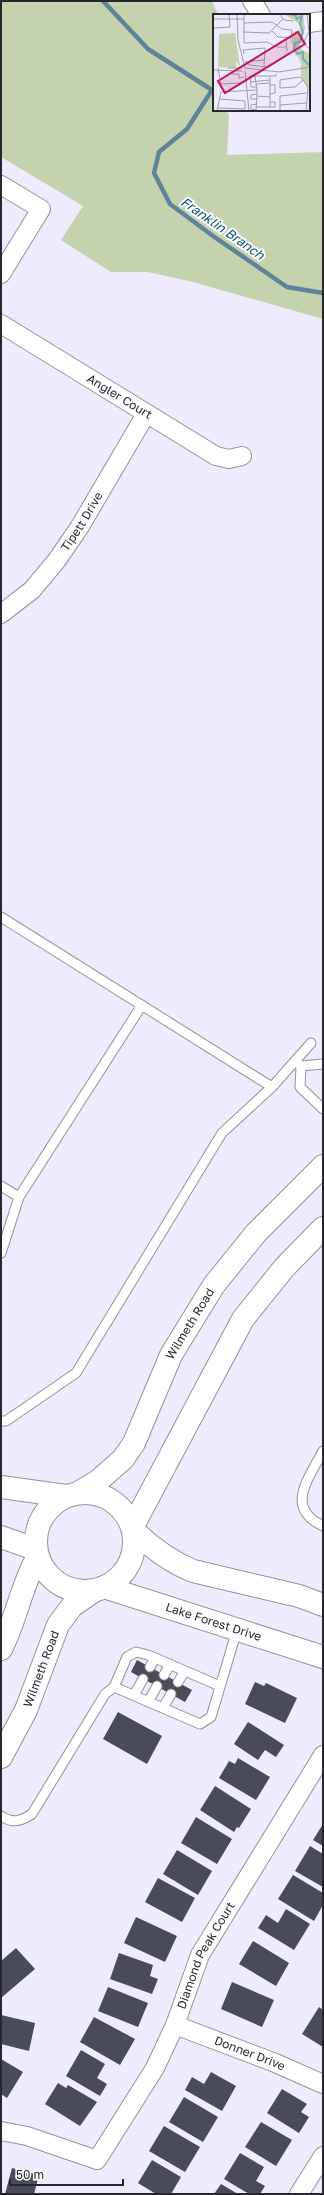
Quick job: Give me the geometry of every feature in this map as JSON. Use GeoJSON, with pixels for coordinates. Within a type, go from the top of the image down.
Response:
{"type":"FeatureCollection","features":[{"type":"Feature","properties":{"kind":"street"},"geometry":{"type":"LineString","coordinates":[[252,1],[259,14]]}},
{"type":"Feature","properties":{"kind":"street"},"geometry":{"type":"LineString","coordinates":[[310,23],[323,21]]}},
{"type":"Feature","properties":{"kind":"street"},"geometry":{"type":"LineString","coordinates":[[1,185],[41,209],[1,274]]}},
{"type":"Feature","properties":{"kind":"street","name":"Angler Court"},"geometry":{"type":"LineString","coordinates":[[1,324],[216,456],[228,459],[242,456]]}},
{"type":"Feature","properties":{"kind":"street","name":"Tipett Drive"},"geometry":{"type":"LineString","coordinates":[[1,614],[32,590],[57,560],[79,528],[146,414]]}},
{"type":"Feature","properties":{"kind":"street","name":"Wilmeth Road"},"geometry":{"type":"LineString","coordinates":[[72,1494],[98,1481],[123,1459],[134,1443],[171,1355],[214,1285],[256,1233],[323,1166]]}},
{"type":"Feature","properties":{"kind":"street"},"geometry":{"type":"LineString","coordinates":[[1,1536],[36,1554],[45,1570],[62,1585],[77,1590],[99,1589],[118,1578],[129,1566],[133,1555],[134,1529],[243,1320],[284,1268],[323,1228]]}},
{"type":"Feature","properties":{"kind":"street"},"geometry":{"type":"LineString","coordinates":[[1,1487],[72,1494],[99,1494],[109,1498],[126,1513],[134,1529],[151,1546],[178,1565],[193,1571],[299,1596],[323,1605]]}},
{"type":"Feature","properties":{"kind":"street"},"geometry":{"type":"LineString","coordinates":[[1,1650],[12,1624],[36,1554],[38,1528],[42,1518],[49,1509],[72,1494]]}},
{"type":"Feature","properties":{"kind":"street","name":"Wilmeth Road"},"geometry":{"type":"LineString","coordinates":[[1,1757],[26,1710],[58,1625],[72,1606],[99,1589]]}},
{"type":"Feature","properties":{"kind":"street","name":"Lake Forest Drive"},"geometry":{"type":"LineString","coordinates":[[99,1589],[323,1657]]}},
{"type":"Feature","properties":{"kind":"street","name":"Diamond Peak Court"},"geometry":{"type":"LineString","coordinates":[[1,2131],[28,2136],[97,2160],[155,2068],[175,2025],[200,1955],[323,1755]]}},
{"type":"Feature","properties":{"kind":"street","name":"Donner Drive"},"geometry":{"type":"LineString","coordinates":[[175,2025],[273,2062],[323,2084]]}},
{"type":"Feature","properties":{"kind":"street"},"geometry":{"type":"LineString","coordinates":[[299,2194],[323,2156]]}},
{"type":"Feature","properties":{"kind":"lane"},"geometry":{"type":"LineString","coordinates":[[1,918],[272,1087]]}},
{"type":"Feature","properties":{"kind":"lane"},"geometry":{"type":"LineString","coordinates":[[1,1253],[19,1197],[142,1005]]}},
{"type":"Feature","properties":{"kind":"lane"},"geometry":{"type":"LineString","coordinates":[[1,1421],[6,1421],[76,1373],[222,1133],[298,1063],[311,1043]]}},
{"type":"Feature","properties":{"kind":"lane"},"geometry":{"type":"LineString","coordinates":[[298,1063],[323,1064]]}},
{"type":"Feature","properties":{"kind":"lane"},"geometry":{"type":"LineString","coordinates":[[298,1063],[300,1087],[323,1109]]}},
{"type":"Feature","properties":{"kind":"lane"},"geometry":{"type":"LineString","coordinates":[[1,1186],[19,1197]]}},
{"type":"Feature","properties":{"kind":"lane"},"geometry":{"type":"LineString","coordinates":[[323,1451],[304,1489],[301,1500],[302,1510],[308,1518],[323,1526]]}},
{"type":"Feature","properties":{"kind":"lane"},"geometry":{"type":"LineString","coordinates":[[114,1687],[200,1724],[211,1717],[237,1630]]}},
{"type":"Feature","properties":{"kind":"lane"},"geometry":{"type":"LineString","coordinates":[[1,1816],[7,1820],[20,1821],[32,1814],[105,1694],[114,1687],[127,1657],[136,1652],[170,1664],[220,1686]]}},
{"type":"Feature","properties":{"kind":"lane"},"geometry":{"type":"LineString","coordinates":[[150,1667],[155,1658]]}},
{"type":"Feature","properties":{"kind":"lane"},"geometry":{"type":"LineString","coordinates":[[164,1675],[170,1664]]}},
{"type":"Feature","properties":{"kind":"lane"},"geometry":{"type":"LineString","coordinates":[[178,1682],[185,1671]]}},
{"type":"Feature","properties":{"kind":"lane"},"geometry":{"type":"LineString","coordinates":[[134,1695],[143,1679]]}},
{"type":"Feature","properties":{"kind":"lane"},"geometry":{"type":"LineString","coordinates":[[148,1702],[157,1686]]}},
{"type":"Feature","properties":{"kind":"lane"},"geometry":{"type":"LineString","coordinates":[[163,1708],[171,1694]]}},
{"type":"Feature","properties":{"kind":"green space"},"geometry":{"type":"Polygon","coordinates":[[[1,1],[212,1],[218,14],[213,14],[213,111],[227,111],[229,116],[227,155],[323,152],[323,319],[193,282],[148,272],[111,272],[61,240],[83,206],[1,157],[1,1]]]}},
{"type":"Feature","properties":{"kind":"building"},"geometry":{"type":"Polygon","coordinates":[[[137,1660],[192,1690],[185,1702],[131,1672],[137,1660]]]}},
{"type":"Feature","properties":{"kind":"building"},"geometry":{"type":"Polygon","coordinates":[[[255,1682],[264,1686],[266,1683],[297,1698],[285,1723],[245,1704],[255,1682]]]}},
{"type":"Feature","properties":{"kind":"building"},"geometry":{"type":"Polygon","coordinates":[[[118,1712],[162,1736],[147,1764],[103,1739],[118,1712]]]}},
{"type":"Feature","properties":{"kind":"building"},"geometry":{"type":"Polygon","coordinates":[[[248,1722],[284,1745],[276,1757],[265,1750],[258,1760],[234,1744],[248,1722]]]}},
{"type":"Feature","properties":{"kind":"building"},"geometry":{"type":"Polygon","coordinates":[[[238,1758],[270,1777],[256,1800],[219,1778],[229,1761],[235,1764],[238,1758]]]}},
{"type":"Feature","properties":{"kind":"building"},"geometry":{"type":"Polygon","coordinates":[[[215,1786],[251,1809],[239,1828],[237,1827],[234,1832],[200,1810],[215,1786]]]}},
{"type":"Feature","properties":{"kind":"building"},"geometry":{"type":"Polygon","coordinates":[[[196,1817],[232,1839],[217,1864],[181,1843],[196,1817]]]}},
{"type":"Feature","properties":{"kind":"building"},"geometry":{"type":"Polygon","coordinates":[[[323,1824],[323,1846],[313,1840],[323,1824]]]}},
{"type":"Feature","properties":{"kind":"building"},"geometry":{"type":"Polygon","coordinates":[[[310,1846],[323,1854],[323,1887],[295,1871],[310,1846]]]}},
{"type":"Feature","properties":{"kind":"building"},"geometry":{"type":"Polygon","coordinates":[[[177,1850],[212,1871],[198,1895],[163,1874],[177,1850]]]}},
{"type":"Feature","properties":{"kind":"building"},"geometry":{"type":"Polygon","coordinates":[[[293,1875],[323,1893],[323,1905],[314,1921],[278,1899],[293,1875]]]}},
{"type":"Feature","properties":{"kind":"building"},"geometry":{"type":"Polygon","coordinates":[[[158,1878],[195,1898],[182,1922],[145,1902],[158,1878]]]}},
{"type":"Feature","properties":{"kind":"building"},"geometry":{"type":"Polygon","coordinates":[[[286,1909],[310,1924],[294,1950],[258,1928],[266,1915],[278,1923],[286,1909]]]}},
{"type":"Feature","properties":{"kind":"building"},"geometry":{"type":"Polygon","coordinates":[[[136,1917],[177,1936],[165,1962],[124,1943],[136,1917]]]}},
{"type":"Feature","properties":{"kind":"building"},"geometry":{"type":"Polygon","coordinates":[[[253,1941],[289,1963],[276,1986],[239,1964],[253,1941]]]}},
{"type":"Feature","properties":{"kind":"building"},"geometry":{"type":"Polygon","coordinates":[[[16,1948],[35,1969],[1,1998],[1,1961],[16,1948]]]}},
{"type":"Feature","properties":{"kind":"building"},"geometry":{"type":"Polygon","coordinates":[[[119,1953],[153,1965],[150,1976],[158,1979],[152,1994],[110,1979],[119,1953]]]}},
{"type":"Feature","properties":{"kind":"building"},"geometry":{"type":"Polygon","coordinates":[[[232,1982],[274,2000],[262,2027],[221,2009],[232,1982]]]}},
{"type":"Feature","properties":{"kind":"building"},"geometry":{"type":"Polygon","coordinates":[[[108,1987],[148,2003],[138,2027],[98,2011],[108,1987]]]}},
{"type":"Feature","properties":{"kind":"building"},"geometry":{"type":"Polygon","coordinates":[[[319,2007],[323,2010],[323,2047],[302,2034],[319,2007]]]}},
{"type":"Feature","properties":{"kind":"building"},"geometry":{"type":"Polygon","coordinates":[[[1,2015],[35,2023],[29,2051],[1,2044],[1,2015]]]}},
{"type":"Feature","properties":{"kind":"building"},"geometry":{"type":"Polygon","coordinates":[[[94,2017],[135,2039],[120,2065],[80,2042],[94,2017]]]}},
{"type":"Feature","properties":{"kind":"building"},"geometry":{"type":"Polygon","coordinates":[[[81,2050],[105,2064],[97,2078],[107,2084],[100,2096],[66,2076],[81,2050]]]}},
{"type":"Feature","properties":{"kind":"building"},"geometry":{"type":"Polygon","coordinates":[[[1,2059],[23,2072],[7,2098],[1,2094],[1,2059]]]}},
{"type":"Feature","properties":{"kind":"building"},"geometry":{"type":"Polygon","coordinates":[[[211,2072],[236,2086],[222,2111],[185,2090],[192,2077],[204,2084],[211,2072]]]}},
{"type":"Feature","properties":{"kind":"building"},"geometry":{"type":"Polygon","coordinates":[[[58,2083],[66,2088],[68,2085],[97,2102],[80,2126],[45,2104],[58,2083]]]}},
{"type":"Feature","properties":{"kind":"building"},"geometry":{"type":"Polygon","coordinates":[[[282,2089],[307,2104],[301,2112],[309,2117],[299,2133],[267,2113],[282,2089]]]}},
{"type":"Feature","properties":{"kind":"building"},"geometry":{"type":"Polygon","coordinates":[[[184,2097],[218,2117],[203,2142],[169,2122],[184,2097]]]}},
{"type":"Feature","properties":{"kind":"building"},"geometry":{"type":"Polygon","coordinates":[[[261,2122],[292,2140],[276,2166],[245,2147],[261,2122]]]}},
{"type":"Feature","properties":{"kind":"building"},"geometry":{"type":"Polygon","coordinates":[[[164,2126],[200,2147],[185,2172],[149,2151],[164,2126]]]}},
{"type":"Feature","properties":{"kind":"building"},"geometry":{"type":"Polygon","coordinates":[[[240,2153],[264,2167],[256,2181],[265,2186],[260,2194],[249,2194],[224,2179],[240,2153]]]}},
{"type":"Feature","properties":{"kind":"building"},"geometry":{"type":"Polygon","coordinates":[[[152,2160],[181,2177],[171,2194],[156,2194],[138,2183],[152,2160]]]}},
{"type":"Feature","properties":{"kind":"building"},"geometry":{"type":"Polygon","coordinates":[[[12,2168],[39,2175],[34,2194],[5,2194],[12,2168]]]}},
{"type":"Feature","properties":{"kind":"building"},"geometry":{"type":"Polygon","coordinates":[[[221,2184],[238,2194],[214,2194],[221,2184]]]}},
{"type":"Feature","properties":{"kind":"waterway","name":"Franklin Branch"},"geometry":{"type":"LineString","coordinates":[[103,1],[148,49],[212,90],[187,129],[159,152],[154,173],[170,204],[213,236],[287,287],[323,293]]}}]}
